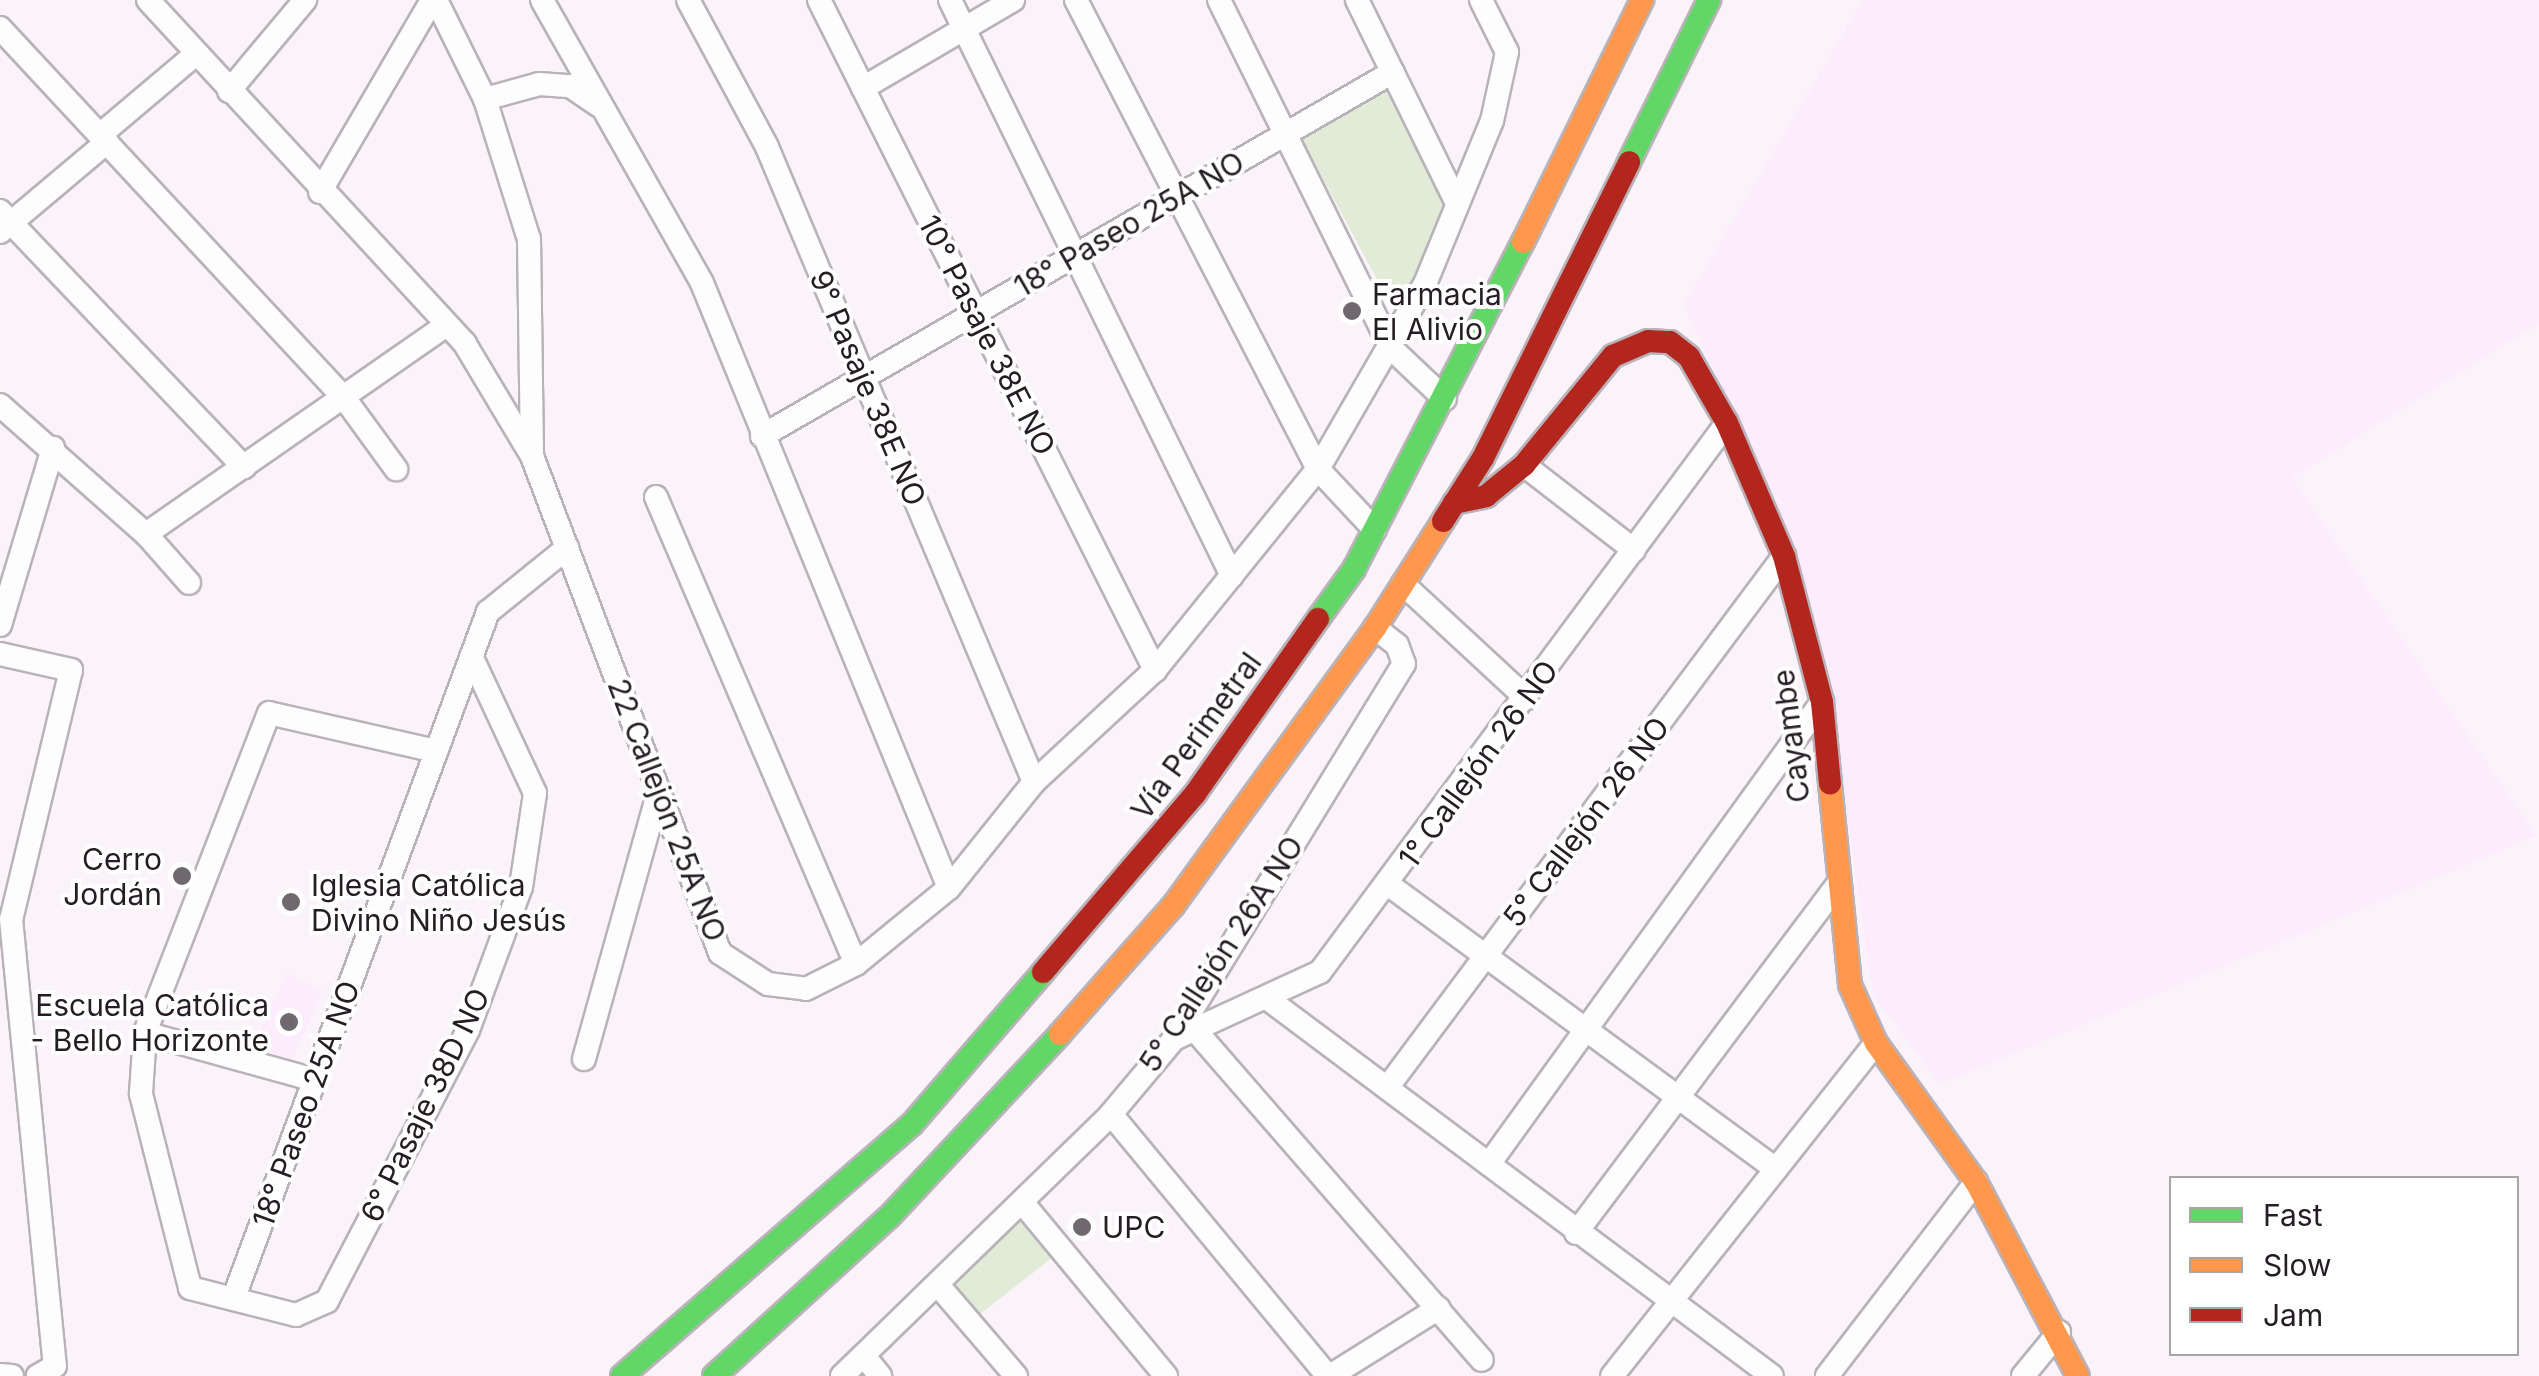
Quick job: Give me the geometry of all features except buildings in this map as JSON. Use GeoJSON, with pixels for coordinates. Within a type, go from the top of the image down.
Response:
{"type":"FeatureCollection","features":[{"type":"Feature","properties":{"kind":"main road","name":"Vía Perimetral"},"geometry":{"type":"LineString","coordinates":[[622,1376],[912,1124],[1195,794],[1375,530],[1445,399],[1642,0]]}},
{"type":"Feature","properties":{"kind":"main road"},"geometry":{"type":"LineString","coordinates":[[714,1376],[889,1216],[1040,1057],[1173,906],[1375,628],[1454,503],[1709,0]]}},
{"type":"Feature","properties":{"kind":"main road"},"geometry":{"type":"LineString","coordinates":[[1677,68],[1736,0]]}},
{"type":"Feature","properties":{"kind":"main road","name":"Cayambe"},"geometry":{"type":"LineString","coordinates":[[1454,503],[1486,496],[1524,465],[1613,356],[1648,342],[1670,342],[1689,357],[1727,423],[1784,556],[1822,702],[1836,885],[1850,985],[1876,1043],[1976,1182],[2059,1332],[2078,1376]]}},
{"type":"Feature","properties":{"kind":"street"},"geometry":{"type":"LineString","coordinates":[[229,91],[305,0]]}},
{"type":"Feature","properties":{"kind":"street"},"geometry":{"type":"LineString","coordinates":[[434,0],[485,99],[529,239],[532,456]]}},
{"type":"Feature","properties":{"kind":"street"},"geometry":{"type":"LineString","coordinates":[[320,192],[434,0]]}},
{"type":"Feature","properties":{"kind":"street"},"geometry":{"type":"LineString","coordinates":[[542,0],[600,107],[639,162],[702,283],[948,888]]}},
{"type":"Feature","properties":{"kind":"street","name":"9° Pasaje 38E NO"},"geometry":{"type":"LineString","coordinates":[[688,0],[767,146],[1034,782]]}},
{"type":"Feature","properties":{"kind":"street","name":"10° Pasaje 38E NO"},"geometry":{"type":"LineString","coordinates":[[819,0],[1155,670]]}},
{"type":"Feature","properties":{"kind":"street"},"geometry":{"type":"LineString","coordinates":[[950,0],[1232,576]]}},
{"type":"Feature","properties":{"kind":"street"},"geometry":{"type":"LineString","coordinates":[[864,88],[1013,0]]}},
{"type":"Feature","properties":{"kind":"street"},"geometry":{"type":"LineString","coordinates":[[1076,0],[1173,198],[1318,470],[1375,530]]}},
{"type":"Feature","properties":{"kind":"street"},"geometry":{"type":"LineString","coordinates":[[1219,0],[1391,348],[1445,399]]}},
{"type":"Feature","properties":{"kind":"street"},"geometry":{"type":"LineString","coordinates":[[1358,0],[1455,199]]}},
{"type":"Feature","properties":{"kind":"street","name":"22 Callejón 25A NO"},"geometry":{"type":"LineString","coordinates":[[151,1],[320,192],[447,325],[532,456],[720,953],[768,984],[806,989],[856,964],[948,888],[1034,782],[1155,670],[1318,470],[1425,284],[1455,199],[1503,87],[1507,52],[1481,0]]}},
{"type":"Feature","properties":{"kind":"street"},"geometry":{"type":"LineString","coordinates":[[0,28],[344,399],[396,470]]}},
{"type":"Feature","properties":{"kind":"street"},"geometry":{"type":"LineString","coordinates":[[196,54],[4,222],[244,467]]}},
{"type":"Feature","properties":{"kind":"street","name":"18° Paseo 25A NO"},"geometry":{"type":"LineString","coordinates":[[762,436],[1393,72]]}},
{"type":"Feature","properties":{"kind":"street"},"geometry":{"type":"LineString","coordinates":[[485,99],[539,84],[570,86],[600,107]]}},
{"type":"Feature","properties":{"kind":"street"},"geometry":{"type":"LineString","coordinates":[[146,534],[447,325]]}},
{"type":"Feature","properties":{"kind":"street"},"geometry":{"type":"LineString","coordinates":[[0,404],[146,534],[190,583]]}},
{"type":"Feature","properties":{"kind":"street","name":"1° Callejón 26 NO"},"geometry":{"type":"LineString","coordinates":[[1184,1034],[1320,972],[1389,885],[1727,423]]}},
{"type":"Feature","properties":{"kind":"street"},"geometry":{"type":"LineString","coordinates":[[0,625],[52,448]]}},
{"type":"Feature","properties":{"kind":"street"},"geometry":{"type":"LineString","coordinates":[[1524,465],[1634,550]]}},
{"type":"Feature","properties":{"kind":"street"},"geometry":{"type":"LineString","coordinates":[[656,497],[856,964]]}},
{"type":"Feature","properties":{"kind":"street","name":"18° Paseo 25A NO"},"geometry":{"type":"LineString","coordinates":[[234,1297],[488,612],[567,548]]}},
{"type":"Feature","properties":{"kind":"street","name":"5° Callejón 26 NO"},"geometry":{"type":"LineString","coordinates":[[1387,1088],[1784,556]]}},
{"type":"Feature","properties":{"kind":"street"},"geometry":{"type":"LineString","coordinates":[[1403,584],[1526,698]]}},
{"type":"Feature","properties":{"kind":"street","name":"5° Callejón 26A NO"},"geometry":{"type":"LineString","coordinates":[[842,1376],[1111,1114],[1184,1034],[1404,664],[1397,645],[1375,628]]}},
{"type":"Feature","properties":{"kind":"street"},"geometry":{"type":"LineString","coordinates":[[0,654],[71,670],[11,920],[55,1366],[38,1376]]}},
{"type":"Feature","properties":{"kind":"street","name":"6° Pasaje 38D NO"},"geometry":{"type":"LineString","coordinates":[[145,1033],[141,1094],[190,1288],[296,1315],[327,1302],[468,1030],[528,855],[535,793],[471,656]]}},
{"type":"Feature","properties":{"kind":"street"},"geometry":{"type":"LineString","coordinates":[[1489,1164],[1822,702]]}},
{"type":"Feature","properties":{"kind":"street"},"geometry":{"type":"LineString","coordinates":[[314,1080],[145,1033],[269,713],[436,751]]}},
{"type":"Feature","properties":{"kind":"street"},"geometry":{"type":"LineString","coordinates":[[584,1059],[659,790]]}},
{"type":"Feature","properties":{"kind":"street"},"geometry":{"type":"LineString","coordinates":[[1389,885],[1776,1169]]}},
{"type":"Feature","properties":{"kind":"street"},"geometry":{"type":"LineString","coordinates":[[1576,1233],[1682,1099],[1836,885]]}},
{"type":"Feature","properties":{"kind":"street"},"geometry":{"type":"LineString","coordinates":[[1268,999],[1772,1376]]}},
{"type":"Feature","properties":{"kind":"street"},"geometry":{"type":"LineString","coordinates":[[1184,1034],[1439,1308],[1482,1360]]}},
{"type":"Feature","properties":{"kind":"street"},"geometry":{"type":"LineString","coordinates":[[1612,1376],[1876,1043]]}},
{"type":"Feature","properties":{"kind":"street"},"geometry":{"type":"LineString","coordinates":[[1111,1114],[1330,1376],[1439,1308]]}},
{"type":"Feature","properties":{"kind":"street"},"geometry":{"type":"LineString","coordinates":[[1828,1376],[1976,1182]]}},
{"type":"Feature","properties":{"kind":"street"},"geometry":{"type":"LineString","coordinates":[[1022,1202],[1166,1376]]}},
{"type":"Feature","properties":{"kind":"street"},"geometry":{"type":"LineString","coordinates":[[938,1285],[1016,1376]]}},
{"type":"Feature","properties":{"kind":"street"},"geometry":{"type":"LineString","coordinates":[[2023,1376],[2059,1332]]}},
{"type":"Feature","properties":{"kind":"street"},"geometry":{"type":"LineString","coordinates":[[864,1356],[880,1376]]}},
{"type":"Feature","properties":{"kind":"street"},"geometry":{"type":"LineString","coordinates":[[0,1375],[12,1376]]}},
{"type":"Feature","properties":{"kind":"shaded area"},"geometry":{"type":"Polygon","coordinates":[[[1863,0],[2539,0],[2539,323],[2292,478],[2536,836],[1940,1084],[1873,995],[1844,794],[1793,544],[1684,305],[1863,0]]]}},
{"type":"Feature","properties":{"kind":"shaded area","name":"Escuela Católica - Bello Horizonte"},"geometry":{"type":"Polygon","coordinates":[[[287,974],[323,991],[287,1068],[251,1051],[287,974]]]}},
{"type":"Feature","properties":{"kind":"green space"},"geometry":{"type":"Polygon","coordinates":[[[1386,81],[1448,200],[1396,315],[1298,132],[1386,81]]]}},
{"type":"Feature","properties":{"kind":"green space"},"geometry":{"type":"Polygon","coordinates":[[[1026,1216],[1056,1255],[977,1316],[947,1278],[1026,1216]]]}},
{"type":"Feature","properties":{"kind":"traffic: fast"},"geometry":{"type":"LineString","coordinates":[[1629,162],[1709,0]]}},
{"type":"Feature","properties":{"kind":"traffic: fast"},"geometry":{"type":"LineString","coordinates":[[1318,619],[1354,569],[1523,242]]}},
{"type":"Feature","properties":{"kind":"traffic: fast"},"geometry":{"type":"LineString","coordinates":[[622,1376],[912,1124],[1043,972]]}},
{"type":"Feature","properties":{"kind":"traffic: fast"},"geometry":{"type":"LineString","coordinates":[[714,1376],[889,1217],[1060,1034]]}},
{"type":"Feature","properties":{"kind":"traffic: slow"},"geometry":{"type":"LineString","coordinates":[[1523,242],[1642,0]]}},
{"type":"Feature","properties":{"kind":"traffic: slow"},"geometry":{"type":"LineString","coordinates":[[1060,1034],[1173,906],[1375,628],[1443,521]]}},
{"type":"Feature","properties":{"kind":"traffic: slow"},"geometry":{"type":"LineString","coordinates":[[1830,784],[1850,985],[1876,1043],[1976,1182],[2078,1376]]}},
{"type":"Feature","properties":{"kind":"traffic: jam"},"geometry":{"type":"LineString","coordinates":[[1443,521],[1483,458],[1629,162]]}},
{"type":"Feature","properties":{"kind":"traffic: jam"},"geometry":{"type":"LineString","coordinates":[[1454,503],[1486,496],[1524,465],[1613,356],[1648,341],[1670,342],[1689,357],[1727,423],[1784,556],[1822,702],[1830,784]]}},
{"type":"Feature","properties":{"kind":"traffic: jam"},"geometry":{"type":"LineString","coordinates":[[1043,972],[1195,794],[1318,619]]}},
{"type":"Feature","properties":{"kind":"place","name":"Farmacia El Alivio"},"geometry":{"type":"Point","coordinates":[1352,311]}},
{"type":"Feature","properties":{"kind":"place","name":"Cerro Jordán"},"geometry":{"type":"Point","coordinates":[182,876]}},
{"type":"Feature","properties":{"kind":"place","name":"Iglesia Católica Divino Niño Jesús"},"geometry":{"type":"Point","coordinates":[291,902]}},
{"type":"Feature","properties":{"kind":"place","name":"Escuela Católica - Bello Horizonte"},"geometry":{"type":"Point","coordinates":[289,1022]}},
{"type":"Feature","properties":{"kind":"place","name":"UPC"},"geometry":{"type":"Point","coordinates":[1082,1227]}}]}
